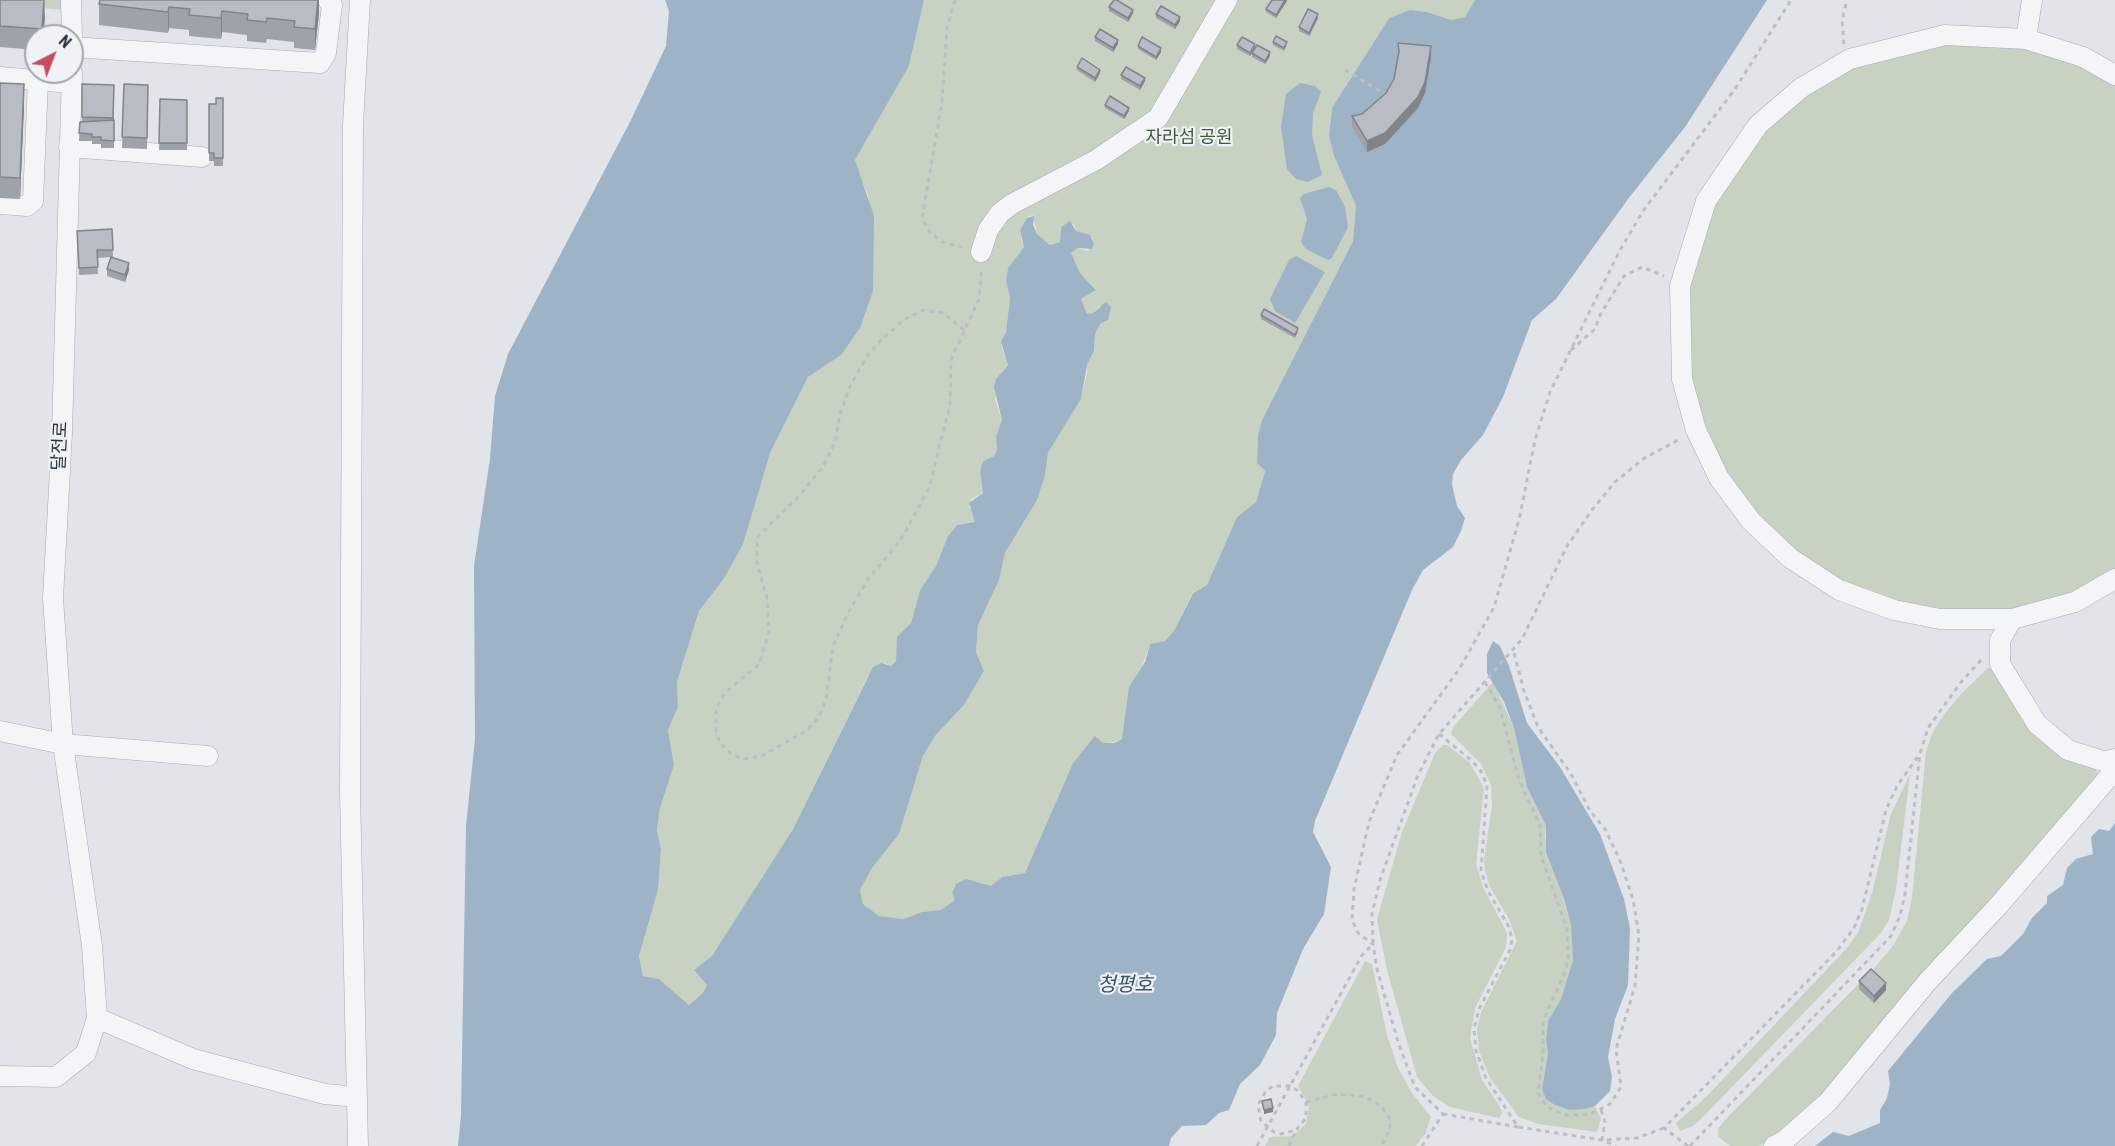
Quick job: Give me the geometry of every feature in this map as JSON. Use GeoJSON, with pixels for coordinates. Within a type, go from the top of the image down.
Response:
{"type":"FeatureCollection","features":[{"type":"Feature","properties":{"kind":"street"},"geometry":{"type":"LineString","coordinates":[[71,0],[72,24]]}},
{"type":"Feature","properties":{"kind":"street"},"geometry":{"type":"LineString","coordinates":[[84,48],[320,63],[326,53],[332,5],[328,0]]}},
{"type":"Feature","properties":{"kind":"street"},"geometry":{"type":"LineString","coordinates":[[358,1146],[350,793],[353,125],[360,0]]}},
{"type":"Feature","properties":{"kind":"street"},"geometry":{"type":"LineString","coordinates":[[981,252],[988,230],[1006,208],[1096,160],[1158,118],[1227,0]]}},
{"type":"Feature","properties":{"kind":"street"},"geometry":{"type":"LineString","coordinates":[[2026,39],[2032,0]]}},
{"type":"Feature","properties":{"kind":"street"},"geometry":{"type":"LineString","coordinates":[[2115,75],[2083,57],[2026,39],[1945,35],[1850,59],[1801,88],[1758,125],[1706,201],[1680,286],[1682,379],[1696,430],[1719,478],[1751,521],[1790,558],[1839,590],[1894,610],[1940,619],[2012,619],[2076,602],[2115,579]]}},
{"type":"Feature","properties":{"kind":"street"},"geometry":{"type":"LineString","coordinates":[[0,77],[24,79]]}},
{"type":"Feature","properties":{"kind":"street"},"geometry":{"type":"LineString","coordinates":[[0,204],[27,206],[33,201],[38,84]]}},
{"type":"Feature","properties":{"kind":"street","name":"달전로"},"geometry":{"type":"LineString","coordinates":[[72,84],[62,433],[53,598],[63,744],[92,946],[97,1018]]}},
{"type":"Feature","properties":{"kind":"street"},"geometry":{"type":"LineString","coordinates":[[69,147],[202,157]]}},
{"type":"Feature","properties":{"kind":"street"},"geometry":{"type":"LineString","coordinates":[[2012,619],[2000,640],[2000,664],[2037,724],[2068,750],[2103,761],[2115,759]]}},
{"type":"Feature","properties":{"kind":"street"},"geometry":{"type":"LineString","coordinates":[[0,731],[63,744],[208,756]]}},
{"type":"Feature","properties":{"kind":"street"},"geometry":{"type":"LineString","coordinates":[[1774,1146],[1784,1141],[1828,1102],[1928,981],[1999,905],[2115,770]]}},
{"type":"Feature","properties":{"kind":"street"},"geometry":{"type":"LineString","coordinates":[[0,1076],[56,1077],[86,1053],[97,1018],[193,1059],[325,1094],[357,1097]]}},
{"type":"Feature","properties":{"kind":"path"},"geometry":{"type":"LineString","coordinates":[[955,0],[947,28],[942,102],[922,219],[930,232],[942,242],[981,252],[982,288],[976,310],[951,360],[950,405],[929,488],[900,541],[869,578],[849,611],[833,646],[826,699],[819,717],[807,730],[762,756],[744,759],[731,754],[720,742],[716,732],[716,708],[725,693],[759,664],[764,656],[769,633],[767,598],[756,560],[758,536],[799,496],[822,468],[835,443],[840,414],[851,384],[868,355],[881,340],[905,320],[924,310],[943,313],[964,330]]}},
{"type":"Feature","properties":{"kind":"path"},"geometry":{"type":"LineString","coordinates":[[1373,944],[1358,933],[1352,920],[1353,889],[1369,822],[1396,755],[1460,668],[1494,607],[1519,520],[1535,440],[1551,392],[1569,351],[1619,252],[1643,211],[1735,89],[1791,0]]}},
{"type":"Feature","properties":{"kind":"path"},"geometry":{"type":"LineString","coordinates":[[1847,0],[1842,38],[1850,59]]}},
{"type":"Feature","properties":{"kind":"path"},"geometry":{"type":"LineString","coordinates":[[1345,70],[1390,97]]}},
{"type":"Feature","properties":{"kind":"path"},"geometry":{"type":"LineString","coordinates":[[1569,351],[1585,341],[1595,329],[1600,315],[1624,276],[1642,267],[1680,286]]}},
{"type":"Feature","properties":{"kind":"path"},"geometry":{"type":"LineString","coordinates":[[1696,430],[1643,459],[1615,482],[1592,510],[1567,546],[1522,639],[1439,734],[1418,776],[1381,877],[1372,913],[1377,969],[1399,1045],[1415,1087],[1443,1114],[1518,1127],[1602,1140],[1637,1138],[1664,1128],[1836,952],[1854,928],[1862,909],[1877,836],[1886,810],[1898,786],[1920,753]]}},
{"type":"Feature","properties":{"kind":"path"},"geometry":{"type":"LineString","coordinates":[[1664,1128],[1689,1146],[1891,936],[1900,916],[1905,894],[1920,753],[1928,728],[1961,682],[2000,640]]}},
{"type":"Feature","properties":{"kind":"path"},"geometry":{"type":"LineString","coordinates":[[1485,682],[1500,708],[1519,780],[1540,825],[1541,856],[1567,929],[1566,970],[1543,1021],[1542,1064],[1538,1092],[1546,1106],[1567,1115],[1591,1114],[1610,1104],[1621,1087],[1616,1049],[1635,986],[1639,952],[1633,899],[1619,858],[1608,836],[1590,811],[1565,764],[1538,727],[1524,691],[1513,649]]}},
{"type":"Feature","properties":{"kind":"path"},"geometry":{"type":"LineString","coordinates":[[1439,734],[1471,760],[1481,771],[1487,786],[1481,871],[1488,891],[1509,927],[1512,939],[1510,950],[1479,1009],[1474,1029],[1476,1051],[1486,1078],[1518,1127]]}},
{"type":"Feature","properties":{"kind":"path"},"geometry":{"type":"LineString","coordinates":[[1257,1146],[1362,955],[1373,944]]}},
{"type":"Feature","properties":{"kind":"path"},"geometry":{"type":"LineString","coordinates":[[1289,1146],[1296,1130],[1306,1118],[1306,1102],[1297,1090],[1290,1086],[1274,1086],[1261,1097],[1258,1114],[1267,1128],[1281,1134],[1296,1130]]}},
{"type":"Feature","properties":{"kind":"path"},"geometry":{"type":"LineString","coordinates":[[1306,1102],[1338,1094],[1361,1096],[1380,1105],[1390,1119],[1390,1130],[1382,1146]]}},
{"type":"Feature","properties":{"kind":"path"},"geometry":{"type":"LineString","coordinates":[[1601,1110],[1605,1122],[1602,1140]]}},
{"type":"Feature","properties":{"kind":"path"},"geometry":{"type":"LineString","coordinates":[[1422,1146],[1443,1114]]}},
{"type":"Feature","properties":{"kind":"path"},"geometry":{"type":"LineString","coordinates":[[1602,1140],[1616,1146]]}},
{"type":"Feature","properties":{"kind":"green space"},"geometry":{"type":"Polygon","coordinates":[[[9,0],[66,0],[65,10],[15,6],[9,0]]]}},
{"type":"Feature","properties":{"kind":"green space","name":"자라섬 공원"},"geometry":{"type":"Polygon","coordinates":[[[924,0],[1475,0],[1465,17],[1451,21],[1428,12],[1410,10],[1389,18],[1332,108],[1329,136],[1334,156],[1356,206],[1353,241],[1262,420],[1258,435],[1257,463],[1265,471],[1256,502],[1237,517],[1207,585],[1192,593],[1174,631],[1165,641],[1150,644],[1126,712],[1122,739],[1084,751],[1073,763],[1025,873],[1002,877],[991,886],[956,884],[952,893],[955,900],[941,910],[922,912],[903,919],[879,916],[863,904],[860,890],[872,868],[899,834],[923,756],[935,736],[964,705],[984,671],[976,652],[978,625],[999,579],[1005,553],[1028,515],[1045,475],[1048,453],[1081,399],[1087,365],[1094,351],[1095,334],[1101,323],[1100,305],[1093,313],[1087,314],[1081,299],[1096,289],[1080,273],[1071,253],[1078,248],[1087,251],[1094,243],[1092,237],[1076,231],[1074,224],[1061,227],[1060,242],[1050,245],[1037,234],[1033,215],[1027,217],[1021,239],[1024,247],[1008,268],[1006,280],[1010,298],[1006,332],[1001,345],[1008,365],[1002,371],[995,399],[1002,420],[996,436],[997,450],[994,456],[983,461],[980,471],[983,493],[971,499],[969,507],[975,514],[975,522],[957,525],[948,536],[936,566],[920,590],[911,623],[897,645],[896,661],[891,666],[885,663],[868,676],[793,829],[712,957],[694,970],[708,985],[704,993],[689,1005],[659,979],[643,976],[639,956],[658,890],[661,849],[657,830],[660,808],[674,765],[668,730],[678,707],[677,682],[699,611],[723,580],[770,453],[808,377],[873,291],[868,194],[857,171],[855,160],[909,66],[924,0]]]}},
{"type":"Feature","properties":{"kind":"green space"},"geometry":{"type":"Polygon","coordinates":[[[1945,35],[2026,39],[2115,75],[2115,579],[2075,602],[1940,619],[1839,590],[1751,521],[1696,430],[1680,286],[1706,201],[1758,125],[1850,59],[1945,35]]]}},
{"type":"Feature","properties":{"kind":"green space"},"geometry":{"type":"Polygon","coordinates":[[[1988,668],[1993,669],[2049,745],[2069,761],[2095,769],[2099,776],[1874,1043],[1778,1138],[1759,1146],[1731,1146],[1718,1136],[1718,1129],[1725,1120],[1876,966],[1893,946],[1907,921],[1912,898],[1926,751],[1933,732],[1943,716],[1961,694],[1988,668]]]}},
{"type":"Feature","properties":{"kind":"green space"},"geometry":{"type":"Polygon","coordinates":[[[1493,682],[1514,728],[1527,787],[1546,826],[1545,837],[1571,925],[1573,960],[1561,999],[1548,1021],[1546,1040],[1548,1053],[1542,1089],[1555,1105],[1569,1110],[1595,1106],[1601,1119],[1597,1132],[1538,1124],[1519,1117],[1490,1078],[1479,1051],[1477,1030],[1481,1012],[1517,941],[1509,919],[1490,887],[1485,871],[1484,860],[1492,806],[1491,785],[1481,764],[1451,734],[1454,726],[1493,682]]]}},
{"type":"Feature","properties":{"kind":"green space"},"geometry":{"type":"Polygon","coordinates":[[[1443,745],[1447,745],[1470,763],[1484,788],[1476,864],[1483,887],[1507,933],[1506,947],[1475,1008],[1470,1038],[1482,1080],[1500,1107],[1502,1113],[1499,1118],[1450,1107],[1433,1096],[1417,1077],[1387,970],[1377,919],[1402,832],[1435,753],[1443,745]]]}},
{"type":"Feature","properties":{"kind":"green space"},"geometry":{"type":"Polygon","coordinates":[[[1910,774],[1896,889],[1889,920],[1881,933],[1702,1118],[1693,1126],[1680,1131],[1676,1123],[1706,1097],[1846,949],[1858,933],[1872,893],[1891,814],[1910,774]]]}},
{"type":"Feature","properties":{"kind":"green space"},"geometry":{"type":"Polygon","coordinates":[[[1365,961],[1372,964],[1387,1035],[1398,1068],[1412,1093],[1431,1117],[1425,1134],[1416,1146],[1265,1146],[1270,1137],[1292,1136],[1306,1124],[1309,1106],[1298,1086],[1365,961]]]}},
{"type":"Feature","properties":{"kind":"water","name":"청평호"},"geometry":{"type":"Polygon","coordinates":[[[665,0],[924,0],[909,66],[855,160],[874,216],[873,291],[860,328],[841,355],[808,377],[770,453],[743,544],[723,580],[699,611],[677,682],[678,707],[668,730],[674,765],[660,808],[657,830],[661,849],[658,890],[639,956],[643,976],[659,979],[689,1005],[703,993],[707,985],[694,970],[712,956],[793,829],[873,667],[881,663],[891,666],[896,661],[897,637],[911,623],[920,590],[936,566],[948,536],[957,525],[975,522],[969,503],[983,493],[980,471],[983,461],[994,456],[997,450],[996,436],[1002,420],[994,387],[996,379],[1008,365],[1001,342],[1006,332],[1010,298],[1006,280],[1008,268],[1024,247],[1020,230],[1027,218],[1034,216],[1033,225],[1037,234],[1050,245],[1060,242],[1061,227],[1070,221],[1076,231],[1090,235],[1094,243],[1092,249],[1078,248],[1071,253],[1080,273],[1096,290],[1081,299],[1087,314],[1093,313],[1106,302],[1111,307],[1108,320],[1101,323],[1095,334],[1094,351],[1087,365],[1081,399],[1048,453],[1045,475],[1037,500],[1005,553],[999,580],[978,625],[976,652],[984,671],[964,705],[935,736],[923,756],[899,834],[872,868],[860,890],[863,904],[879,916],[903,919],[922,912],[941,910],[955,900],[952,893],[956,884],[966,879],[991,886],[1002,877],[1025,873],[1073,763],[1095,736],[1103,743],[1114,743],[1122,739],[1129,687],[1145,662],[1150,644],[1165,641],[1174,631],[1193,593],[1207,585],[1237,517],[1256,502],[1265,471],[1257,463],[1258,435],[1262,420],[1353,241],[1356,206],[1334,156],[1329,136],[1332,108],[1389,18],[1410,10],[1427,12],[1451,20],[1465,17],[1475,0],[1767,0],[1685,127],[1628,199],[1556,299],[1532,320],[1503,397],[1483,435],[1461,460],[1453,474],[1452,484],[1457,506],[1465,518],[1461,531],[1453,547],[1423,570],[1412,590],[1315,821],[1313,832],[1331,867],[1324,914],[1303,949],[1277,1013],[1276,1035],[1260,1065],[1240,1084],[1229,1110],[1219,1113],[1206,1125],[1182,1126],[1171,1138],[1169,1146],[458,1146],[461,1115],[466,826],[475,739],[474,566],[490,459],[495,396],[508,354],[631,120],[666,46],[669,11],[665,0]]]}},
{"type":"Feature","properties":{"kind":"water"},"geometry":{"type":"Polygon","coordinates":[[[1300,83],[1315,86],[1321,92],[1313,113],[1312,135],[1322,175],[1308,182],[1296,179],[1287,169],[1281,127],[1286,94],[1300,83]]]}},
{"type":"Feature","properties":{"kind":"water"},"geometry":{"type":"Polygon","coordinates":[[[1329,187],[1336,190],[1345,207],[1348,227],[1332,258],[1328,260],[1306,249],[1301,242],[1307,219],[1300,198],[1304,194],[1329,187]]]}},
{"type":"Feature","properties":{"kind":"water"},"geometry":{"type":"Polygon","coordinates":[[[1296,256],[1325,272],[1295,323],[1275,311],[1270,299],[1289,260],[1296,256]]]}},
{"type":"Feature","properties":{"kind":"water"},"geometry":{"type":"Polygon","coordinates":[[[1493,641],[1500,646],[1509,666],[1527,723],[1560,767],[1600,834],[1624,899],[1630,928],[1628,985],[1615,1019],[1608,1057],[1612,1077],[1610,1091],[1595,1106],[1584,1109],[1569,1110],[1555,1105],[1546,1099],[1542,1089],[1548,1053],[1546,1040],[1548,1021],[1561,999],[1573,960],[1571,925],[1564,899],[1546,852],[1546,826],[1527,787],[1514,728],[1504,702],[1487,673],[1487,654],[1493,641]]]}},
{"type":"Feature","properties":{"kind":"water"},"geometry":{"type":"Polygon","coordinates":[[[2115,823],[2115,1146],[1815,1146],[1833,1132],[1849,1136],[1880,1123],[1880,1110],[1887,1098],[1890,1084],[1888,1071],[1952,993],[1987,959],[2001,956],[2023,934],[2032,918],[2047,903],[2047,896],[2063,885],[2067,868],[2076,859],[2093,854],[2091,837],[2099,829],[2109,831],[2115,823]]]}},
{"type":"Feature","properties":{"kind":"building"},"geometry":{"type":"Polygon","coordinates":[[[0,0],[44,0],[42,24],[24,24],[24,28],[0,26],[0,0]]]}},
{"type":"Feature","properties":{"kind":"building"},"geometry":{"type":"Polygon","coordinates":[[[100,0],[318,0],[315,29],[294,27],[295,21],[267,18],[266,22],[247,20],[248,14],[222,11],[221,18],[189,15],[190,9],[169,7],[168,12],[99,4],[100,0]]]}},
{"type":"Feature","properties":{"kind":"building"},"geometry":{"type":"Polygon","coordinates":[[[1114,0],[1133,10],[1128,18],[1109,7],[1114,0]]]}},
{"type":"Feature","properties":{"kind":"building"},"geometry":{"type":"Polygon","coordinates":[[[1272,0],[1285,0],[1276,15],[1266,9],[1272,0]]]}},
{"type":"Feature","properties":{"kind":"building"},"geometry":{"type":"Polygon","coordinates":[[[1161,6],[1180,17],[1175,25],[1156,14],[1161,6]]]}},
{"type":"Feature","properties":{"kind":"building"},"geometry":{"type":"Polygon","coordinates":[[[1308,9],[1318,14],[1309,33],[1299,27],[1308,9]]]}},
{"type":"Feature","properties":{"kind":"building"},"geometry":{"type":"Polygon","coordinates":[[[1100,29],[1118,40],[1113,48],[1095,37],[1100,29]]]}},
{"type":"Feature","properties":{"kind":"building"},"geometry":{"type":"Polygon","coordinates":[[[1276,36],[1287,42],[1284,48],[1273,42],[1276,36]]]}},
{"type":"Feature","properties":{"kind":"building"},"geometry":{"type":"Polygon","coordinates":[[[1142,37],[1161,48],[1156,57],[1138,46],[1142,37]]]}},
{"type":"Feature","properties":{"kind":"building"},"geometry":{"type":"Polygon","coordinates":[[[1242,37],[1255,44],[1250,53],[1237,45],[1242,37]]]}},
{"type":"Feature","properties":{"kind":"building"},"geometry":{"type":"Polygon","coordinates":[[[1398,43],[1431,46],[1425,82],[1418,97],[1385,133],[1367,141],[1352,116],[1362,114],[1386,93],[1394,79],[1399,51],[1398,43]]]}},
{"type":"Feature","properties":{"kind":"building"},"geometry":{"type":"Polygon","coordinates":[[[1257,45],[1270,52],[1265,61],[1252,53],[1257,45]]]}},
{"type":"Feature","properties":{"kind":"building"},"geometry":{"type":"Polygon","coordinates":[[[1082,58],[1100,70],[1095,78],[1077,67],[1082,58]]]}},
{"type":"Feature","properties":{"kind":"building"},"geometry":{"type":"Polygon","coordinates":[[[1126,67],[1145,78],[1140,86],[1121,75],[1126,67]]]}},
{"type":"Feature","properties":{"kind":"building"},"geometry":{"type":"Polygon","coordinates":[[[0,83],[24,84],[20,178],[0,177],[0,83]]]}},
{"type":"Feature","properties":{"kind":"building"},"geometry":{"type":"Polygon","coordinates":[[[82,84],[114,85],[113,118],[82,117],[82,84]]]}},
{"type":"Feature","properties":{"kind":"building"},"geometry":{"type":"Polygon","coordinates":[[[124,84],[148,85],[147,138],[122,137],[124,84]]]}},
{"type":"Feature","properties":{"kind":"building"},"geometry":{"type":"Polygon","coordinates":[[[1110,96],[1129,108],[1124,116],[1105,105],[1110,96]]]}},
{"type":"Feature","properties":{"kind":"building"},"geometry":{"type":"Polygon","coordinates":[[[216,98],[223,98],[223,158],[214,158],[214,153],[209,153],[209,104],[216,104],[216,98]]]}},
{"type":"Feature","properties":{"kind":"building"},"geometry":{"type":"Polygon","coordinates":[[[160,99],[187,100],[187,143],[159,143],[160,99]]]}},
{"type":"Feature","properties":{"kind":"building"},"geometry":{"type":"Polygon","coordinates":[[[114,120],[114,141],[101,140],[101,137],[92,137],[92,134],[79,133],[80,122],[114,120]]]}},
{"type":"Feature","properties":{"kind":"building"},"geometry":{"type":"Polygon","coordinates":[[[112,229],[113,250],[97,250],[98,267],[79,268],[77,231],[112,229]]]}},
{"type":"Feature","properties":{"kind":"building"},"geometry":{"type":"Polygon","coordinates":[[[111,257],[129,263],[125,275],[107,269],[111,257]]]}},
{"type":"Feature","properties":{"kind":"building"},"geometry":{"type":"Polygon","coordinates":[[[1264,309],[1298,328],[1295,335],[1261,315],[1264,309]]]}},
{"type":"Feature","properties":{"kind":"building"},"geometry":{"type":"Polygon","coordinates":[[[1871,969],[1886,983],[1874,996],[1859,981],[1871,969]]]}},
{"type":"Feature","properties":{"kind":"building"},"geometry":{"type":"Polygon","coordinates":[[[1271,1099],[1273,1108],[1264,1110],[1262,1101],[1271,1099]]]}}]}
